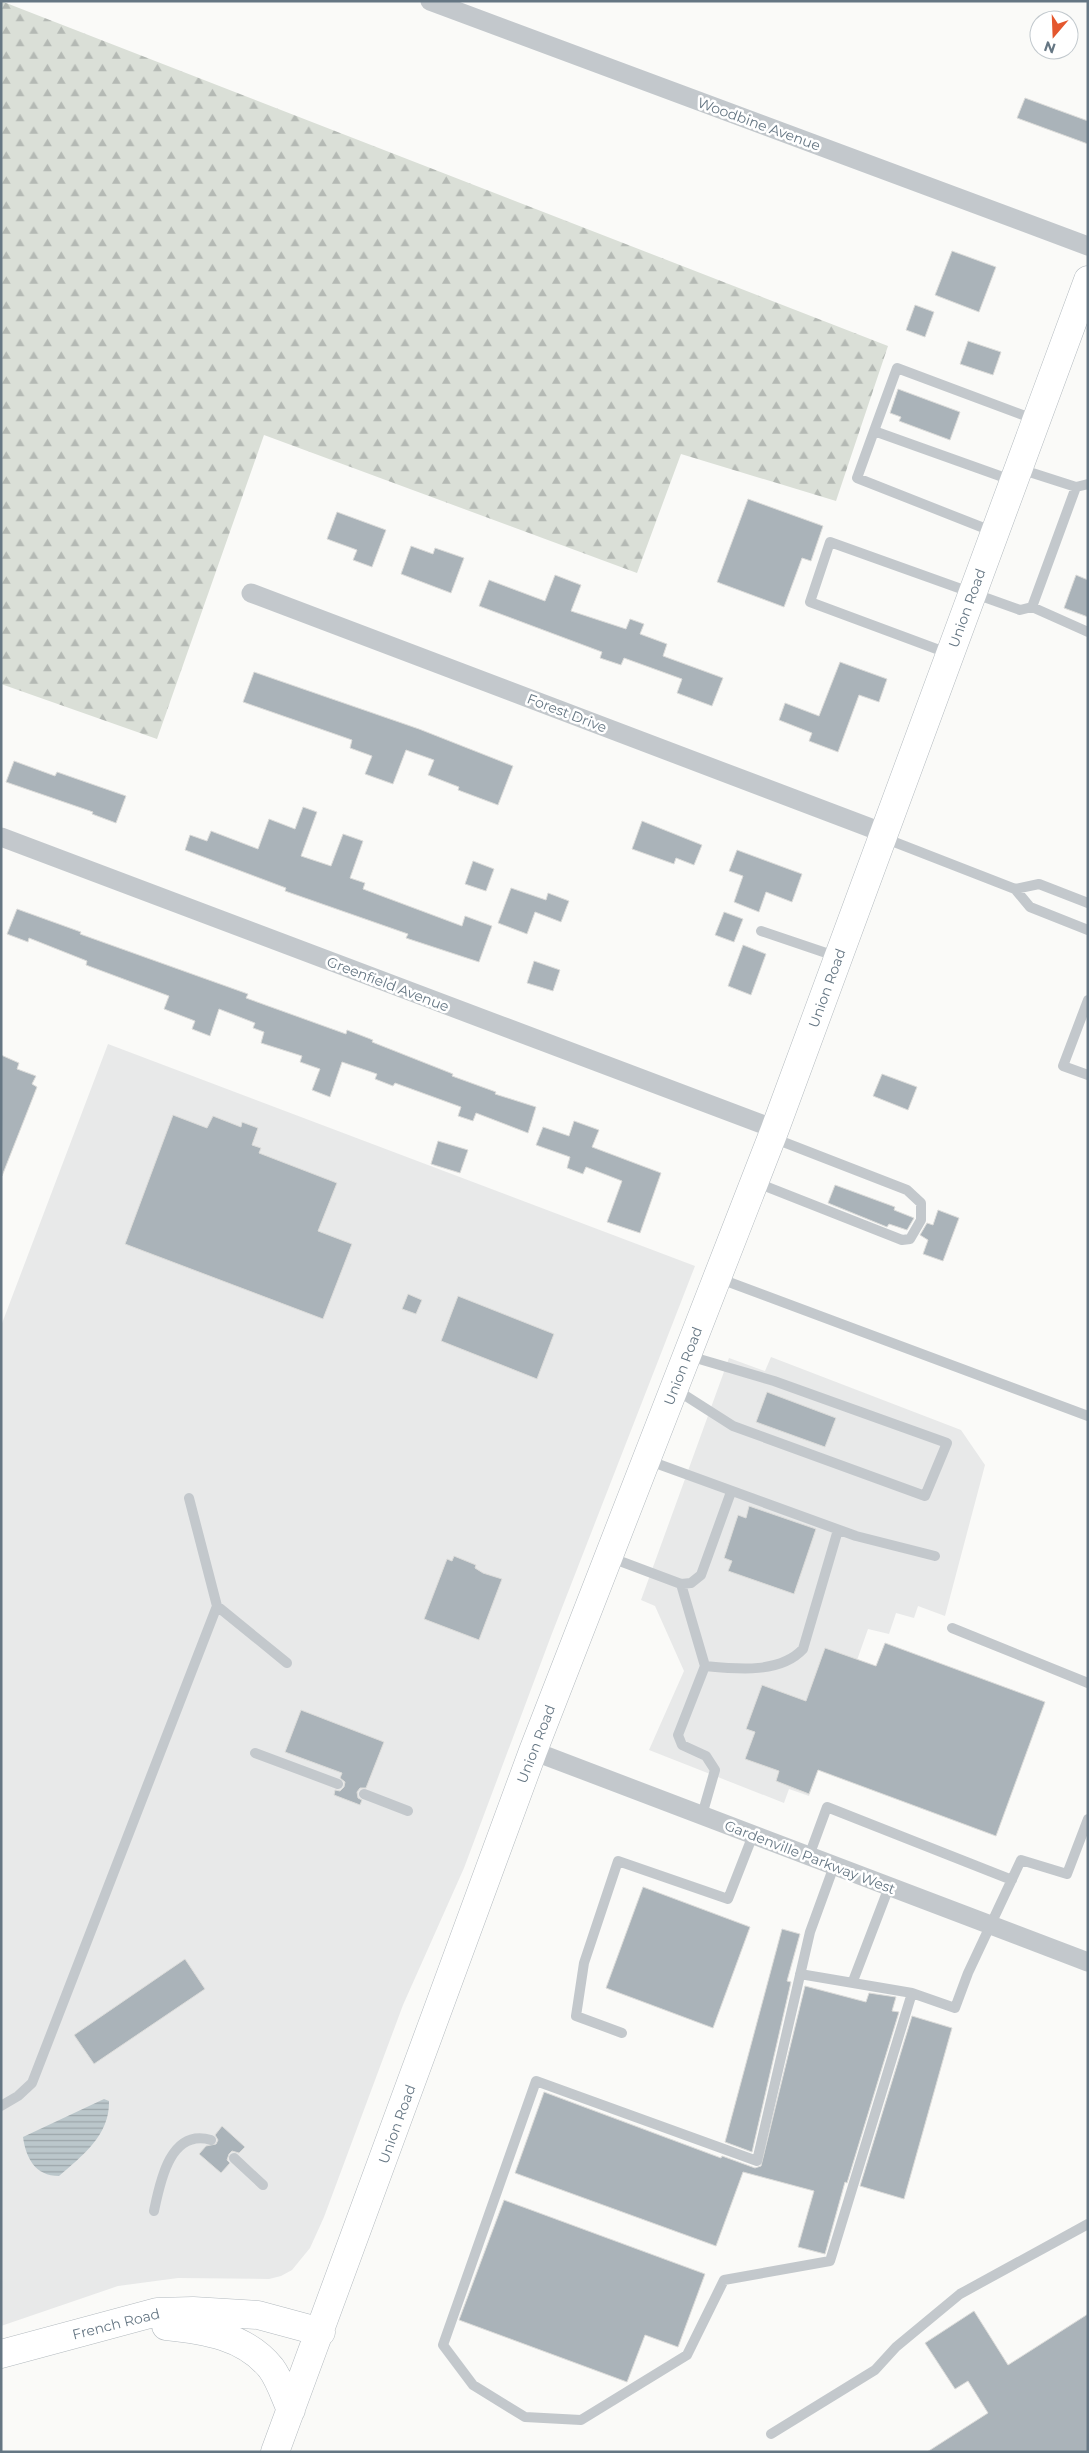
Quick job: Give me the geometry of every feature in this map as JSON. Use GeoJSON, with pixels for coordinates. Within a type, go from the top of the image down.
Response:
{"type":"FeatureCollection","features":[{"type":"Feature","properties":{"kind":"main road","name":"Union Road"},"geometry":{"type":"LineString","coordinates":[[276,2452],[533,1751],[755,1182],[1088,280]]}},
{"type":"Feature","properties":{"kind":"main road","name":"French Road"},"geometry":{"type":"LineString","coordinates":[[1,2354],[158,2312],[226,2312],[258,2315],[321,2332]]}},
{"type":"Feature","properties":{"kind":"main road"},"geometry":{"type":"LineString","coordinates":[[123,2322],[208,2331],[247,2346],[272,2369],[291,2410]]}},
{"type":"Feature","properties":{"kind":"street","name":"Woodbine Avenue"},"geometry":{"type":"LineString","coordinates":[[430,1],[461,6],[1088,246]]}},
{"type":"Feature","properties":{"kind":"street","name":"Forest Drive"},"geometry":{"type":"LineString","coordinates":[[250,593],[884,835]]}},
{"type":"Feature","properties":{"kind":"street","name":"Greenfield Avenue"},"geometry":{"type":"LineString","coordinates":[[1,838],[773,1133]]}},
{"type":"Feature","properties":{"kind":"street","name":"Gardenville Parkway West"},"geometry":{"type":"LineString","coordinates":[[533,1751],[1088,1962]]}},
{"type":"Feature","properties":{"kind":"lane"},"geometry":{"type":"LineString","coordinates":[[995,532],[857,478],[897,368],[1036,420]]}},
{"type":"Feature","properties":{"kind":"lane"},"geometry":{"type":"LineString","coordinates":[[874,431],[1016,475],[1076,487],[1088,484]]}},
{"type":"Feature","properties":{"kind":"lane"},"geometry":{"type":"LineString","coordinates":[[1032,607],[1076,487]]}},
{"type":"Feature","properties":{"kind":"lane"},"geometry":{"type":"LineString","coordinates":[[950,654],[810,602],[830,542],[1020,610],[1032,607],[1088,632]]}},
{"type":"Feature","properties":{"kind":"lane"},"geometry":{"type":"LineString","coordinates":[[884,835],[1015,889],[1030,907],[1088,930]]}},
{"type":"Feature","properties":{"kind":"lane"},"geometry":{"type":"LineString","coordinates":[[1015,889],[1039,884],[1088,903]]}},
{"type":"Feature","properties":{"kind":"lane"},"geometry":{"type":"LineString","coordinates":[[761,931],[838,957]]}},
{"type":"Feature","properties":{"kind":"lane"},"geometry":{"type":"LineString","coordinates":[[1088,1000],[1063,1066],[1088,1074]]}},
{"type":"Feature","properties":{"kind":"lane"},"geometry":{"type":"LineString","coordinates":[[755,1182],[902,1240],[910,1239],[921,1220],[921,1203],[908,1190],[773,1133]]}},
{"type":"Feature","properties":{"kind":"lane"},"geometry":{"type":"LineString","coordinates":[[718,1277],[1088,1416]]}},
{"type":"Feature","properties":{"kind":"lane"},"geometry":{"type":"LineString","coordinates":[[674,1388],[733,1426],[925,1496],[947,1443],[774,1381],[687,1356]]}},
{"type":"Feature","properties":{"kind":"lane"},"geometry":{"type":"LineString","coordinates":[[646,1460],[838,1530],[934,1556]]}},
{"type":"Feature","properties":{"kind":"lane"},"geometry":{"type":"LineString","coordinates":[[608,1557],[681,1584],[691,1583],[701,1575],[731,1492]]}},
{"type":"Feature","properties":{"kind":"lane"},"geometry":{"type":"LineString","coordinates":[[189,1498],[218,1606],[287,1663]]}},
{"type":"Feature","properties":{"kind":"lane"},"geometry":{"type":"LineString","coordinates":[[705,1666],[755,1670],[797,1656],[803,1649],[838,1530]]}},
{"type":"Feature","properties":{"kind":"lane"},"geometry":{"type":"LineString","coordinates":[[681,1584],[705,1666],[678,1735],[682,1744],[706,1756],[715,1770],[702,1815]]}},
{"type":"Feature","properties":{"kind":"lane"},"geometry":{"type":"LineString","coordinates":[[1,2106],[18,2096],[32,2083],[218,1606]]}},
{"type":"Feature","properties":{"kind":"lane"},"geometry":{"type":"LineString","coordinates":[[952,1628],[1088,1683]]}},
{"type":"Feature","properties":{"kind":"lane"},"geometry":{"type":"LineString","coordinates":[[255,1753],[338,1784]]}},
{"type":"Feature","properties":{"kind":"lane"},"geometry":{"type":"LineString","coordinates":[[364,1794],[408,1811]]}},
{"type":"Feature","properties":{"kind":"lane"},"geometry":{"type":"LineString","coordinates":[[809,1856],[827,1807],[1012,1880]]}},
{"type":"Feature","properties":{"kind":"lane"},"geometry":{"type":"LineString","coordinates":[[800,1974],[853,1981],[912,1993],[956,2008],[990,1925],[1021,1860],[1067,1874],[1088,1819]]}},
{"type":"Feature","properties":{"kind":"lane"},"geometry":{"type":"LineString","coordinates":[[622,2033],[576,2016],[584,1963],[618,1860],[728,1899],[753,1834]]}},
{"type":"Feature","properties":{"kind":"lane"},"geometry":{"type":"LineString","coordinates":[[834,1866],[810,1932],[757,2161],[536,2081],[444,2345],[473,2386],[525,2417],[581,2420],[687,2355],[724,2280],[830,2261],[912,1993]]}},
{"type":"Feature","properties":{"kind":"lane"},"geometry":{"type":"LineString","coordinates":[[853,1981],[889,1886]]}},
{"type":"Feature","properties":{"kind":"lane"},"geometry":{"type":"LineString","coordinates":[[154,2211],[164,2169],[174,2154],[190,2139],[196,2137],[211,2140]]}},
{"type":"Feature","properties":{"kind":"lane"},"geometry":{"type":"LineString","coordinates":[[234,2158],[263,2184]]}},
{"type":"Feature","properties":{"kind":"lane"},"geometry":{"type":"LineString","coordinates":[[771,2434],[876,2370],[896,2347],[960,2294],[1088,2224]]}},
{"type":"Feature","properties":{"kind":"shaded area"},"geometry":{"type":"Polygon","coordinates":[[[108,1044],[695,1266],[551,1636],[464,1868],[403,2005],[324,2217],[310,2248],[292,2270],[281,2276],[269,2279],[178,2278],[118,2286],[1,2326],[1,1326],[108,1044]]]}},
{"type":"Feature","properties":{"kind":"shaded area"},"geometry":{"type":"Polygon","coordinates":[[[771,1357],[961,1430],[985,1465],[945,1616],[918,1606],[914,1618],[896,1613],[889,1634],[868,1629],[809,1796],[789,1789],[784,1803],[649,1750],[684,1671],[655,1606],[641,1600],[729,1358],[765,1371],[771,1357]]]}},
{"type":"Feature","properties":{"kind":"shaded area"},"geometry":{"type":"Polygon","coordinates":[[[104,2099],[109,2101],[108,2113],[100,2134],[93,2144],[59,2176],[44,2173],[33,2164],[29,2159],[23,2137],[104,2099]]]}},
{"type":"Feature","properties":{"kind":"green space"},"geometry":{"type":"Polygon","coordinates":[[[1,1],[888,346],[836,501],[681,454],[637,573],[264,435],[157,739],[1,684],[1,1]]]}},
{"type":"Feature","properties":{"kind":"building"},"geometry":{"type":"Polygon","coordinates":[[[1025,98],[1088,121],[1088,144],[1017,118],[1025,98]]]}},
{"type":"Feature","properties":{"kind":"building"},"geometry":{"type":"Polygon","coordinates":[[[952,251],[996,267],[979,312],[935,295],[952,251]]]}},
{"type":"Feature","properties":{"kind":"building"},"geometry":{"type":"Polygon","coordinates":[[[915,305],[934,312],[925,337],[906,330],[915,305]]]}},
{"type":"Feature","properties":{"kind":"building"},"geometry":{"type":"Polygon","coordinates":[[[968,341],[1001,352],[993,375],[960,364],[968,341]]]}},
{"type":"Feature","properties":{"kind":"building"},"geometry":{"type":"Polygon","coordinates":[[[898,389],[960,412],[950,440],[899,421],[901,417],[890,413],[898,389]]]}},
{"type":"Feature","properties":{"kind":"building"},"geometry":{"type":"Polygon","coordinates":[[[748,499],[823,526],[811,561],[802,558],[784,607],[717,582],[748,499]]]}},
{"type":"Feature","properties":{"kind":"building"},"geometry":{"type":"Polygon","coordinates":[[[337,512],[386,530],[372,567],[353,560],[357,550],[327,539],[337,512]]]}},
{"type":"Feature","properties":{"kind":"building"},"geometry":{"type":"Polygon","coordinates":[[[411,546],[433,554],[435,548],[464,558],[451,593],[401,574],[411,546]]]}},
{"type":"Feature","properties":{"kind":"building"},"geometry":{"type":"Polygon","coordinates":[[[555,575],[581,585],[571,611],[626,629],[630,619],[644,624],[640,634],[667,644],[663,656],[723,678],[712,706],[677,693],[682,679],[624,658],[621,665],[600,658],[602,652],[479,606],[489,580],[545,601],[555,575]]]}},
{"type":"Feature","properties":{"kind":"building"},"geometry":{"type":"Polygon","coordinates":[[[1076,575],[1088,580],[1088,617],[1064,608],[1076,575]]]}},
{"type":"Feature","properties":{"kind":"building"},"geometry":{"type":"Polygon","coordinates":[[[840,662],[887,679],[879,702],[859,695],[838,752],[809,741],[812,733],[779,720],[785,703],[819,716],[840,662]]]}},
{"type":"Feature","properties":{"kind":"building"},"geometry":{"type":"Polygon","coordinates":[[[254,672],[419,729],[513,766],[498,805],[458,790],[459,787],[428,775],[434,760],[406,750],[393,784],[365,774],[372,756],[350,748],[352,740],[243,702],[254,672]]]}},
{"type":"Feature","properties":{"kind":"building"},"geometry":{"type":"Polygon","coordinates":[[[14,761],[55,776],[57,772],[126,796],[116,823],[92,814],[93,812],[6,782],[14,761]]]}},
{"type":"Feature","properties":{"kind":"building"},"geometry":{"type":"Polygon","coordinates":[[[303,807],[317,812],[301,856],[331,866],[343,834],[363,841],[350,878],[365,883],[363,889],[462,926],[465,916],[492,926],[479,962],[406,938],[408,934],[285,891],[286,888],[185,850],[190,835],[207,841],[211,831],[258,849],[269,819],[295,829],[303,807]]]}},
{"type":"Feature","properties":{"kind":"building"},"geometry":{"type":"Polygon","coordinates":[[[642,821],[702,845],[694,865],[676,858],[674,864],[632,849],[642,821]]]}},
{"type":"Feature","properties":{"kind":"building"},"geometry":{"type":"Polygon","coordinates":[[[737,850],[802,874],[792,902],[766,892],[759,912],[734,902],[743,876],[729,871],[737,850]]]}},
{"type":"Feature","properties":{"kind":"building"},"geometry":{"type":"Polygon","coordinates":[[[473,861],[494,869],[486,891],[465,884],[473,861]]]}},
{"type":"Feature","properties":{"kind":"building"},"geometry":{"type":"Polygon","coordinates":[[[511,888],[546,900],[548,893],[569,901],[561,922],[535,912],[527,934],[498,923],[511,888]]]}},
{"type":"Feature","properties":{"kind":"building"},"geometry":{"type":"Polygon","coordinates":[[[17,909],[81,932],[80,934],[248,994],[246,998],[346,1034],[347,1030],[453,1074],[452,1076],[496,1092],[495,1094],[536,1107],[528,1133],[476,1113],[473,1121],[458,1116],[461,1107],[395,1083],[393,1086],[375,1079],[377,1074],[342,1062],[330,1097],[312,1090],[320,1069],[300,1062],[302,1056],[261,1043],[264,1032],[253,1028],[255,1023],[219,1009],[210,1036],[192,1029],[195,1021],[164,1009],[169,996],[86,965],[87,961],[29,938],[28,942],[7,934],[17,909]]]}},
{"type":"Feature","properties":{"kind":"building"},"geometry":{"type":"Polygon","coordinates":[[[724,912],[743,919],[734,942],[715,935],[724,912]]]}},
{"type":"Feature","properties":{"kind":"building"},"geometry":{"type":"Polygon","coordinates":[[[743,945],[766,954],[751,995],[728,986],[743,945]]]}},
{"type":"Feature","properties":{"kind":"building"},"geometry":{"type":"Polygon","coordinates":[[[534,961],[560,970],[553,991],[527,983],[534,961]]]}},
{"type":"Feature","properties":{"kind":"building"},"geometry":{"type":"Polygon","coordinates":[[[1,1055],[19,1063],[17,1069],[36,1076],[32,1084],[37,1087],[2,1176],[1,1055]]]}},
{"type":"Feature","properties":{"kind":"building"},"geometry":{"type":"Polygon","coordinates":[[[882,1074],[917,1087],[908,1110],[873,1096],[882,1074]]]}},
{"type":"Feature","properties":{"kind":"building"},"geometry":{"type":"Polygon","coordinates":[[[173,1115],[207,1128],[213,1116],[241,1127],[242,1122],[258,1128],[252,1145],[261,1148],[259,1153],[337,1183],[318,1231],[352,1244],[323,1319],[125,1244],[173,1115]]]}},
{"type":"Feature","properties":{"kind":"building"},"geometry":{"type":"Polygon","coordinates":[[[574,1121],[599,1130],[592,1147],[661,1173],[640,1233],[607,1222],[622,1181],[586,1167],[583,1174],[567,1168],[570,1157],[536,1145],[543,1127],[569,1136],[574,1121]]]}},
{"type":"Feature","properties":{"kind":"building"},"geometry":{"type":"Polygon","coordinates":[[[438,1141],[468,1150],[460,1173],[431,1164],[438,1141]]]}},
{"type":"Feature","properties":{"kind":"building"},"geometry":{"type":"Polygon","coordinates":[[[835,1185],[895,1207],[894,1210],[914,1218],[907,1230],[889,1224],[887,1227],[828,1203],[835,1185]]]}},
{"type":"Feature","properties":{"kind":"building"},"geometry":{"type":"Polygon","coordinates":[[[938,1210],[959,1218],[943,1261],[923,1254],[928,1240],[920,1235],[927,1223],[933,1225],[938,1210]]]}},
{"type":"Feature","properties":{"kind":"building"},"geometry":{"type":"Polygon","coordinates":[[[408,1294],[422,1300],[416,1314],[402,1309],[408,1294]]]}},
{"type":"Feature","properties":{"kind":"building"},"geometry":{"type":"Polygon","coordinates":[[[458,1296],[554,1334],[537,1379],[441,1341],[458,1296]]]}},
{"type":"Feature","properties":{"kind":"building"},"geometry":{"type":"Polygon","coordinates":[[[767,1392],[836,1418],[825,1447],[756,1422],[767,1392]]]}},
{"type":"Feature","properties":{"kind":"building"},"geometry":{"type":"Polygon","coordinates":[[[749,1506],[816,1529],[794,1594],[728,1571],[732,1561],[724,1558],[738,1515],[746,1518],[749,1506]]]}},
{"type":"Feature","properties":{"kind":"building"},"geometry":{"type":"Polygon","coordinates":[[[454,1556],[476,1565],[475,1568],[483,1573],[502,1579],[479,1640],[424,1619],[447,1559],[452,1561],[454,1556]]]}},
{"type":"Feature","properties":{"kind":"building"},"geometry":{"type":"Polygon","coordinates":[[[885,1643],[1045,1702],[996,1836],[818,1770],[809,1794],[776,1781],[779,1771],[745,1759],[755,1732],[746,1729],[762,1685],[806,1701],[825,1648],[876,1666],[885,1643]]]}},
{"type":"Feature","properties":{"kind":"building"},"geometry":{"type":"Polygon","coordinates":[[[301,1710],[384,1742],[366,1788],[360,1788],[357,1792],[358,1798],[362,1800],[360,1805],[334,1795],[335,1790],[340,1791],[344,1787],[345,1782],[340,1778],[342,1773],[285,1752],[301,1710]]]}},
{"type":"Feature","properties":{"kind":"building"},"geometry":{"type":"Polygon","coordinates":[[[643,1887],[750,1927],[713,2028],[606,1988],[643,1887]]]}},
{"type":"Feature","properties":{"kind":"building"},"geometry":{"type":"Polygon","coordinates":[[[782,1929],[800,1934],[787,1981],[791,1982],[752,2152],[725,2142],[782,1929]]]}},
{"type":"Feature","properties":{"kind":"building"},"geometry":{"type":"Polygon","coordinates":[[[185,1959],[205,1989],[94,2064],[74,2035],[185,1959]]]}},
{"type":"Feature","properties":{"kind":"building"},"geometry":{"type":"Polygon","coordinates":[[[805,1986],[866,2002],[869,1993],[896,1997],[892,2011],[899,2012],[847,2183],[845,2182],[825,2254],[798,2247],[814,2191],[743,2172],[716,2246],[515,2173],[544,2092],[721,2158],[722,2156],[755,2168],[761,2166],[805,1986]]]}},
{"type":"Feature","properties":{"kind":"building"},"geometry":{"type":"Polygon","coordinates":[[[912,2016],[952,2028],[904,2199],[860,2186],[912,2016]]]}},
{"type":"Feature","properties":{"kind":"building"},"geometry":{"type":"Polygon","coordinates":[[[222,2126],[245,2147],[239,2153],[232,2151],[229,2154],[227,2160],[230,2163],[221,2173],[199,2154],[206,2146],[216,2144],[218,2140],[215,2135],[222,2126]]]}},
{"type":"Feature","properties":{"kind":"building"},"geometry":{"type":"Polygon","coordinates":[[[504,2200],[705,2274],[678,2347],[645,2335],[627,2382],[459,2320],[504,2200]]]}},
{"type":"Feature","properties":{"kind":"building"},"geometry":{"type":"Polygon","coordinates":[[[974,2311],[1008,2365],[1088,2314],[1088,2452],[927,2452],[988,2413],[968,2381],[955,2389],[925,2343],[974,2311]]]}}]}
